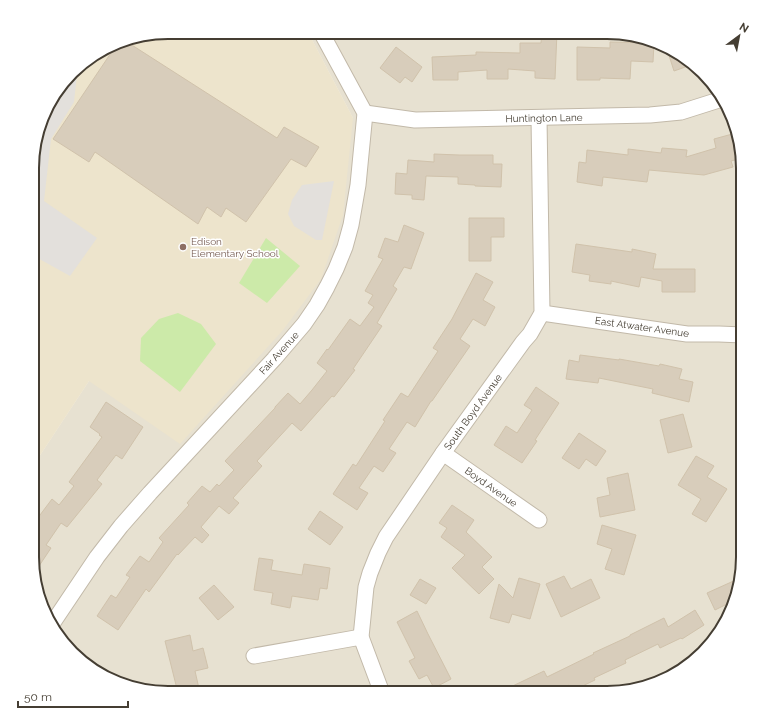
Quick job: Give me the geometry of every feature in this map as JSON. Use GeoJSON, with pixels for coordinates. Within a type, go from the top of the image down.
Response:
{"type":"FeatureCollection","features":[{"type":"Feature","properties":{"kind":"street"},"geometry":{"type":"LineString","coordinates":[[325,39],[365,113]]}},
{"type":"Feature","properties":{"kind":"street","name":"Huntington Lane"},"geometry":{"type":"LineString","coordinates":[[365,113],[415,120],[650,115],[680,112],[717,101]]}},
{"type":"Feature","properties":{"kind":"street","name":"Fair Avenue"},"geometry":{"type":"LineString","coordinates":[[55,619],[97,556],[121,526],[274,359],[304,324],[317,305],[336,269],[351,225],[358,185],[365,113]]}},
{"type":"Feature","properties":{"kind":"street"},"geometry":{"type":"LineString","coordinates":[[539,118],[542,313]]}},
{"type":"Feature","properties":{"kind":"street","name":"East Atwater Avenue"},"geometry":{"type":"LineString","coordinates":[[542,313],[687,334],[736,335]]}},
{"type":"Feature","properties":{"kind":"street","name":"South Boyd Avenue"},"geometry":{"type":"LineString","coordinates":[[379,686],[361,636],[366,587],[378,554],[386,537],[443,453],[530,334],[542,313]]}},
{"type":"Feature","properties":{"kind":"street","name":"Boyd Avenue"},"geometry":{"type":"LineString","coordinates":[[443,453],[539,520]]}},
{"type":"Feature","properties":{"kind":"street"},"geometry":{"type":"LineString","coordinates":[[254,656],[361,636]]}},
{"type":"Feature","properties":{"kind":"shaded area","name":"Edison Elementary School"},"geometry":{"type":"Polygon","coordinates":[[[160,39],[312,39],[353,118],[343,215],[321,279],[283,330],[180,444],[89,381],[39,457],[39,168],[43,135],[56,104],[71,83],[83,71],[104,56],[135,43],[160,39]]]}},
{"type":"Feature","properties":{"kind":"shaded area"},"geometry":{"type":"Polygon","coordinates":[[[312,39],[623,40],[640,43],[671,56],[692,71],[704,83],[719,104],[734,143],[736,160],[736,565],[734,582],[723,614],[719,621],[704,642],[692,654],[664,673],[632,684],[615,686],[160,686],[143,684],[111,673],[104,669],[83,654],[71,642],[56,621],[43,590],[39,565],[39,457],[89,381],[353,118],[312,39]]]}},
{"type":"Feature","properties":{"kind":"shaded area"},"geometry":{"type":"Polygon","coordinates":[[[77,77],[74,102],[51,139],[44,201],[97,238],[70,276],[39,259],[39,168],[43,135],[49,119],[56,104],[77,77]]]}},
{"type":"Feature","properties":{"kind":"shaded area"},"geometry":{"type":"Polygon","coordinates":[[[334,181],[322,240],[316,240],[294,226],[288,214],[292,200],[302,185],[334,181]]]}},
{"type":"Feature","properties":{"kind":"green space"},"geometry":{"type":"Polygon","coordinates":[[[266,238],[300,266],[267,303],[239,283],[266,238]]]}},
{"type":"Feature","properties":{"kind":"green space"},"geometry":{"type":"Polygon","coordinates":[[[178,313],[201,324],[216,344],[180,392],[140,361],[141,338],[159,319],[178,313]]]}},
{"type":"Feature","properties":{"kind":"building"},"geometry":{"type":"Polygon","coordinates":[[[541,39],[557,39],[555,79],[535,78],[535,71],[508,69],[508,79],[487,79],[487,70],[458,72],[458,80],[433,80],[432,57],[476,55],[476,52],[520,53],[520,43],[541,43],[541,39]]]}},
{"type":"Feature","properties":{"kind":"building"},"geometry":{"type":"Polygon","coordinates":[[[610,42],[640,43],[654,48],[653,62],[631,61],[630,79],[600,78],[600,80],[577,80],[577,47],[610,48],[610,42]]]}},
{"type":"Feature","properties":{"kind":"building"},"geometry":{"type":"Polygon","coordinates":[[[131,44],[277,138],[284,127],[319,147],[306,167],[291,159],[246,222],[226,208],[221,217],[207,207],[198,224],[95,152],[89,162],[53,139],[111,53],[131,44]]]}},
{"type":"Feature","properties":{"kind":"building"},"geometry":{"type":"Polygon","coordinates":[[[396,47],[422,67],[412,82],[405,77],[400,83],[380,68],[396,47]]]}},
{"type":"Feature","properties":{"kind":"building"},"geometry":{"type":"Polygon","coordinates":[[[669,55],[686,67],[674,71],[669,55]]]}},
{"type":"Feature","properties":{"kind":"building"},"geometry":{"type":"Polygon","coordinates":[[[731,134],[736,160],[731,161],[733,167],[704,175],[649,170],[647,182],[603,177],[602,186],[577,182],[579,162],[586,163],[587,150],[628,155],[628,149],[661,153],[662,148],[687,150],[686,157],[716,148],[714,139],[731,134]]]}},
{"type":"Feature","properties":{"kind":"building"},"geometry":{"type":"Polygon","coordinates":[[[434,154],[493,155],[493,164],[502,164],[501,187],[458,184],[458,177],[426,176],[424,200],[412,199],[412,195],[395,194],[396,173],[407,174],[408,160],[434,162],[434,154]]]}},
{"type":"Feature","properties":{"kind":"building"},"geometry":{"type":"Polygon","coordinates":[[[469,218],[504,218],[504,237],[491,237],[491,261],[469,261],[469,218]]]}},
{"type":"Feature","properties":{"kind":"building"},"geometry":{"type":"Polygon","coordinates":[[[404,225],[424,233],[411,269],[404,267],[393,286],[397,289],[377,323],[382,326],[353,369],[355,370],[334,397],[332,396],[301,431],[292,423],[257,461],[262,466],[233,498],[239,503],[229,514],[219,506],[201,527],[209,535],[202,543],[195,537],[178,555],[177,554],[149,592],[146,589],[118,630],[97,616],[111,595],[116,598],[130,577],[126,575],[140,556],[149,562],[163,542],[159,538],[189,505],[187,503],[202,486],[210,492],[217,484],[219,486],[234,470],[225,461],[288,393],[300,404],[327,371],[317,363],[350,319],[360,326],[374,307],[368,303],[373,295],[365,291],[383,259],[378,257],[385,238],[398,242],[404,225]]]}},
{"type":"Feature","properties":{"kind":"building"},"geometry":{"type":"Polygon","coordinates":[[[576,244],[632,252],[632,249],[656,254],[653,269],[695,269],[695,292],[662,292],[662,281],[641,277],[639,287],[611,281],[611,284],[589,281],[590,275],[572,272],[576,244]]]}},
{"type":"Feature","properties":{"kind":"building"},"geometry":{"type":"Polygon","coordinates":[[[476,273],[493,282],[483,300],[495,307],[485,326],[473,319],[460,339],[470,346],[431,401],[415,427],[407,422],[389,449],[396,453],[383,472],[374,466],[359,488],[368,493],[357,510],[333,494],[353,464],[356,466],[401,393],[408,397],[438,351],[433,348],[452,319],[476,273]]]}},
{"type":"Feature","properties":{"kind":"building"},"geometry":{"type":"Polygon","coordinates":[[[580,355],[619,359],[659,366],[660,364],[682,369],[679,379],[693,382],[689,402],[652,393],[653,389],[599,378],[598,383],[566,379],[569,360],[579,362],[580,355]]]}},
{"type":"Feature","properties":{"kind":"building"},"geometry":{"type":"Polygon","coordinates":[[[536,387],[559,403],[535,440],[537,441],[522,463],[494,445],[506,426],[517,433],[532,410],[524,405],[536,387]]]}},
{"type":"Feature","properties":{"kind":"building"},"geometry":{"type":"Polygon","coordinates":[[[106,402],[143,427],[122,459],[116,455],[97,480],[102,484],[67,527],[61,523],[46,545],[51,548],[39,566],[39,517],[52,499],[59,505],[74,486],[69,482],[102,437],[90,427],[106,402]]]}},
{"type":"Feature","properties":{"kind":"building"},"geometry":{"type":"Polygon","coordinates":[[[683,414],[692,447],[668,453],[660,420],[683,414]]]}},
{"type":"Feature","properties":{"kind":"building"},"geometry":{"type":"Polygon","coordinates":[[[579,433],[606,451],[596,466],[586,459],[579,469],[562,458],[579,433]]]}},
{"type":"Feature","properties":{"kind":"building"},"geometry":{"type":"Polygon","coordinates":[[[696,456],[714,466],[707,477],[727,489],[706,522],[692,514],[701,499],[678,485],[696,456]]]}},
{"type":"Feature","properties":{"kind":"building"},"geometry":{"type":"Polygon","coordinates":[[[628,473],[635,510],[600,517],[597,498],[610,495],[607,478],[628,473]]]}},
{"type":"Feature","properties":{"kind":"building"},"geometry":{"type":"Polygon","coordinates":[[[452,505],[474,520],[466,532],[492,557],[482,567],[494,579],[479,594],[452,568],[465,555],[441,537],[447,528],[439,523],[452,505]]]}},
{"type":"Feature","properties":{"kind":"building"},"geometry":{"type":"Polygon","coordinates":[[[320,511],[343,527],[330,545],[308,529],[320,511]]]}},
{"type":"Feature","properties":{"kind":"building"},"geometry":{"type":"Polygon","coordinates":[[[602,525],[636,535],[624,575],[605,569],[612,549],[597,544],[602,525]]]}},
{"type":"Feature","properties":{"kind":"building"},"geometry":{"type":"Polygon","coordinates":[[[259,558],[273,560],[271,570],[302,575],[304,564],[330,568],[327,589],[320,588],[318,600],[292,596],[290,608],[271,604],[273,593],[254,590],[259,558]]]}},
{"type":"Feature","properties":{"kind":"building"},"geometry":{"type":"Polygon","coordinates":[[[564,576],[571,589],[591,579],[600,598],[561,617],[546,584],[564,576]]]}},
{"type":"Feature","properties":{"kind":"building"},"geometry":{"type":"Polygon","coordinates":[[[519,578],[540,584],[530,619],[512,614],[509,623],[490,618],[499,584],[513,598],[519,578]]]}},
{"type":"Feature","properties":{"kind":"building"},"geometry":{"type":"Polygon","coordinates":[[[420,579],[436,588],[426,604],[410,595],[420,579]]]}},
{"type":"Feature","properties":{"kind":"building"},"geometry":{"type":"Polygon","coordinates":[[[734,581],[727,604],[715,610],[707,593],[734,581]]]}},
{"type":"Feature","properties":{"kind":"building"},"geometry":{"type":"Polygon","coordinates":[[[214,585],[234,607],[218,620],[199,598],[214,585]]]}},
{"type":"Feature","properties":{"kind":"building"},"geometry":{"type":"Polygon","coordinates":[[[695,610],[704,625],[682,639],[681,638],[660,648],[658,644],[625,660],[626,663],[594,678],[595,680],[582,686],[513,686],[544,671],[547,677],[664,618],[668,627],[695,610]]]}},
{"type":"Feature","properties":{"kind":"building"},"geometry":{"type":"Polygon","coordinates":[[[417,611],[451,679],[438,686],[433,686],[427,675],[419,679],[409,661],[415,658],[397,622],[417,611]]]}},
{"type":"Feature","properties":{"kind":"building"},"geometry":{"type":"Polygon","coordinates":[[[190,635],[193,651],[203,648],[208,668],[195,671],[198,686],[176,686],[165,641],[190,635]]]}},
{"type":"Feature","properties":{"kind":"place","name":"Edison Elementary School"},"geometry":{"type":"Point","coordinates":[183,247]}}]}
